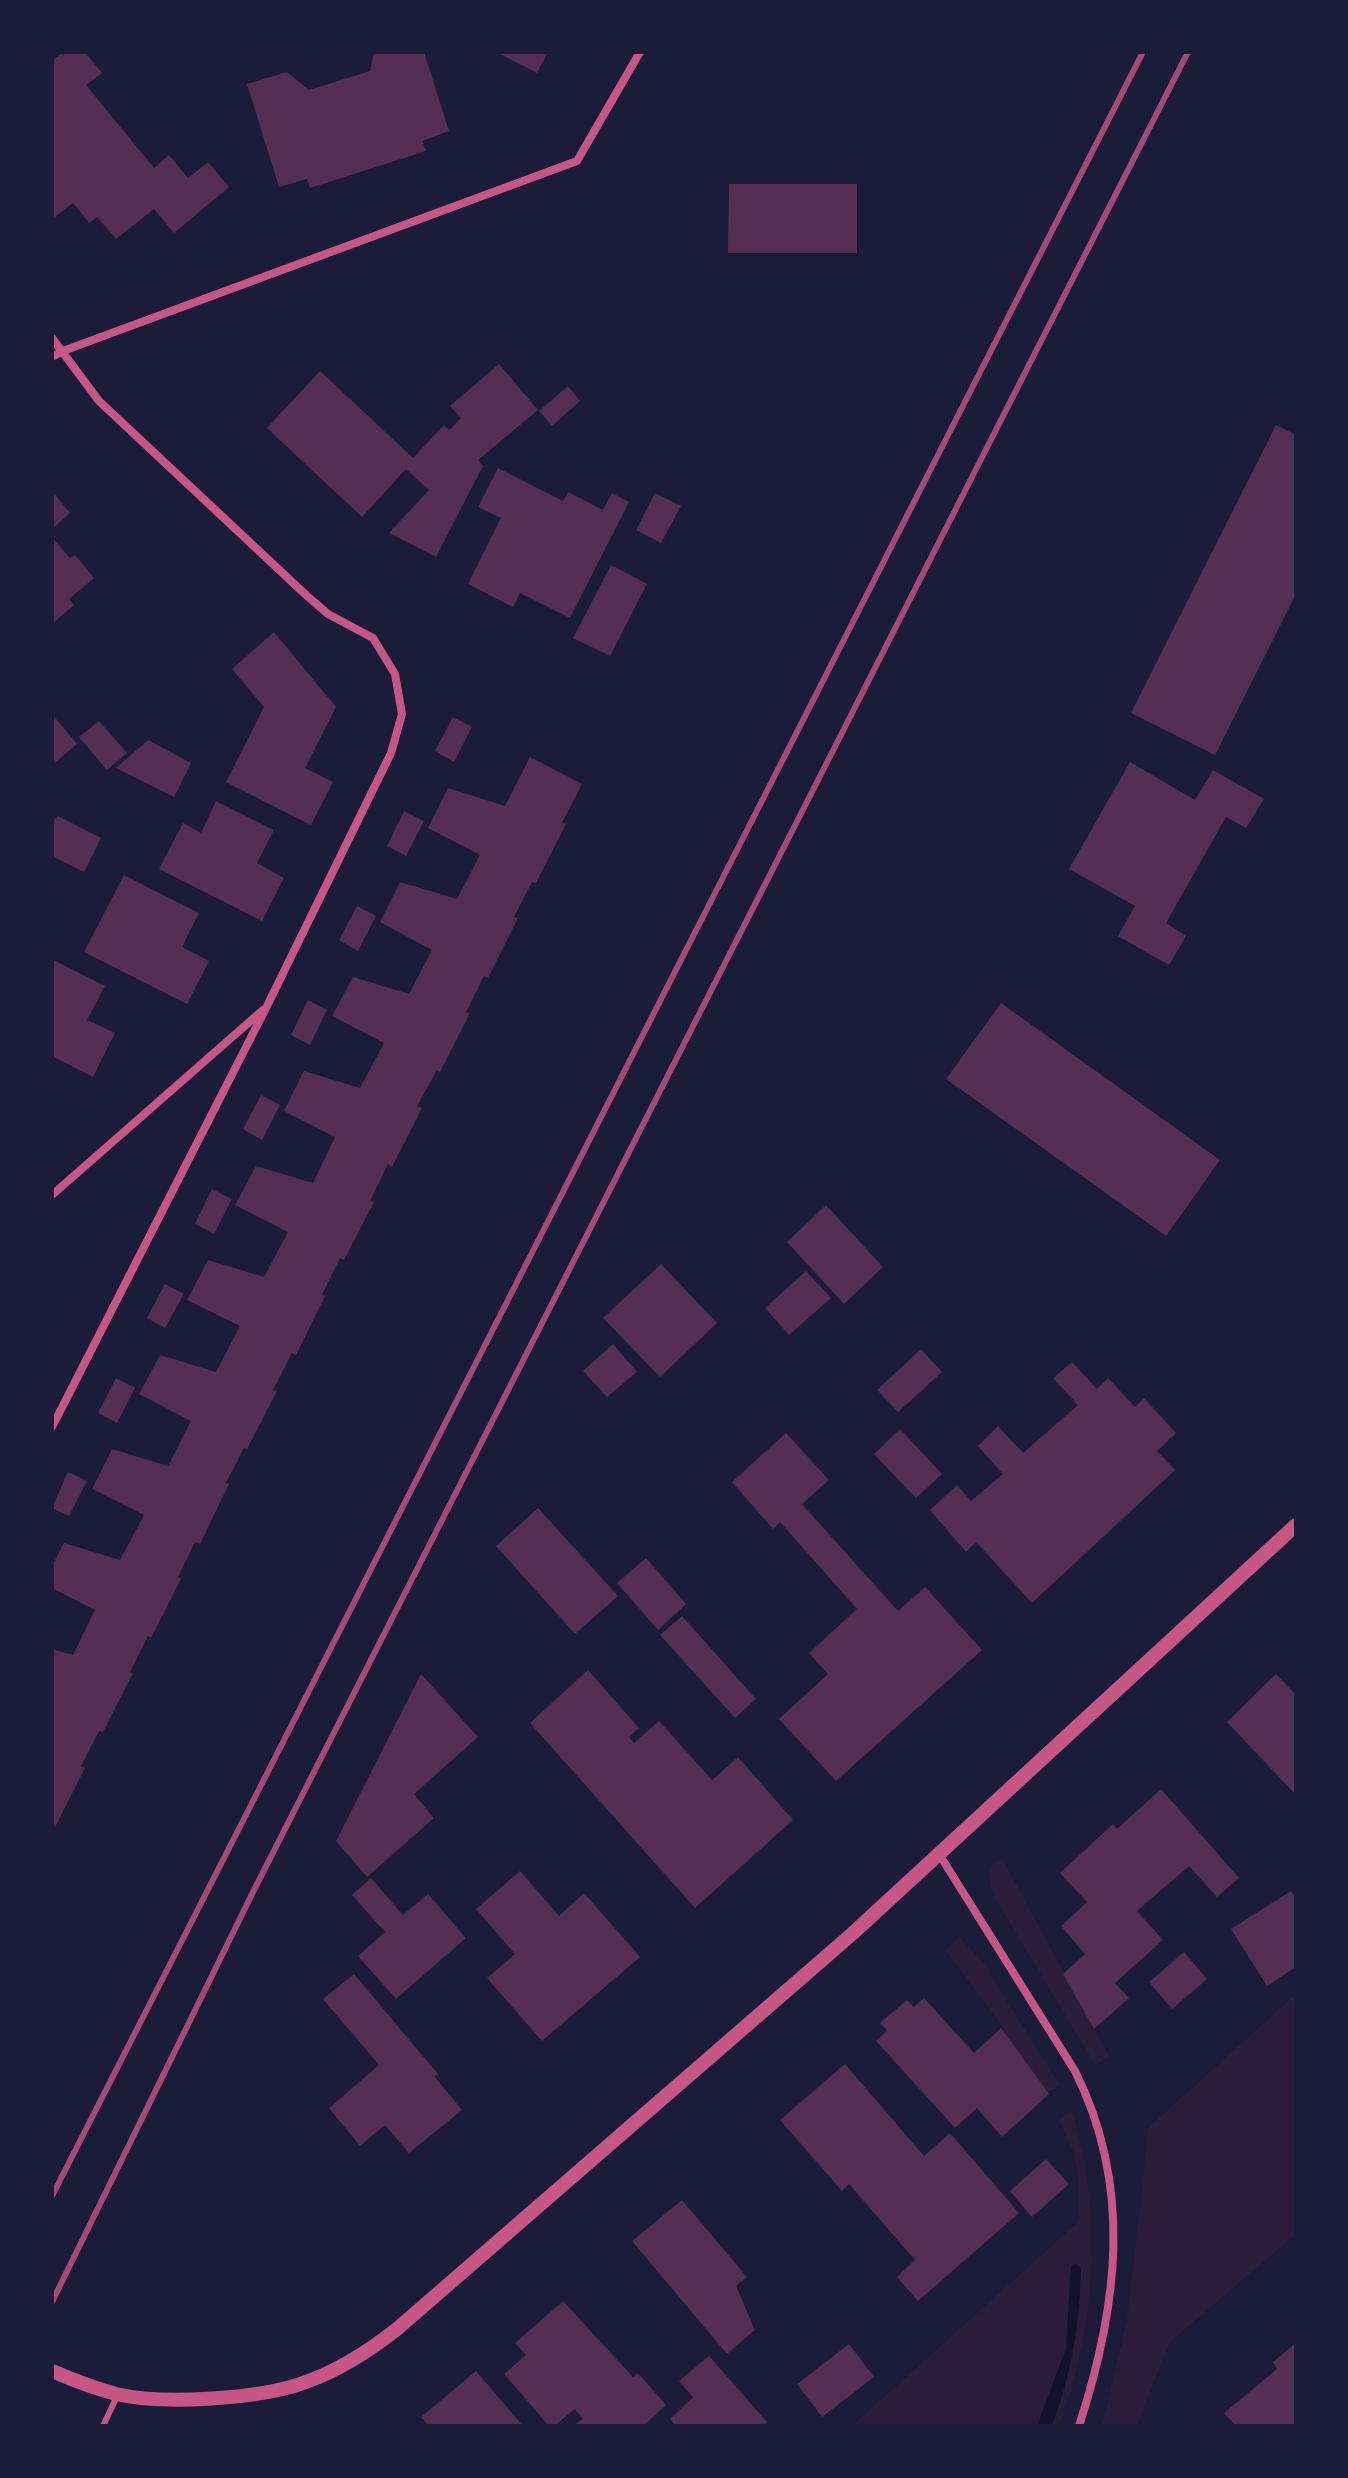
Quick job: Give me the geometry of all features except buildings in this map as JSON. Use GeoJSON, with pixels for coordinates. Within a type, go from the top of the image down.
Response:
{"type":"FeatureCollection","features":[{"type":"Feature","properties":{"kind":"street"},"geometry":{"type":"LineString","coordinates":[[52,357],[577,161],[640,52]]}},
{"type":"Feature","properties":{"kind":"street"},"geometry":{"type":"LineString","coordinates":[[52,338],[99,401],[328,614],[373,638],[395,674],[402,714],[391,753],[267,1006],[52,1427]]}},
{"type":"Feature","properties":{"kind":"street"},"geometry":{"type":"LineString","coordinates":[[52,1195],[267,1006]]}},
{"type":"Feature","properties":{"kind":"street"},"geometry":{"type":"LineString","coordinates":[[52,2371],[118,2394],[168,2399],[214,2398],[262,2393],[304,2383],[364,2355],[852,1934],[1296,1525]]}},
{"type":"Feature","properties":{"kind":"street"},"geometry":{"type":"LineString","coordinates":[[939,1854],[1075,2071],[1100,2130],[1108,2165],[1113,2218],[1112,2280],[1106,2332],[1079,2426]]}},
{"type":"Feature","properties":{"kind":"lane"},"geometry":{"type":"LineString","coordinates":[[103,2426],[118,2394]]}},
{"type":"Feature","properties":{"kind":"shaded area"},"geometry":{"type":"Polygon","coordinates":[[[1002,1858],[1109,2056],[1095,2065],[992,1893],[988,1869],[1002,1858]]]}},
{"type":"Feature","properties":{"kind":"shaded area"},"geometry":{"type":"Polygon","coordinates":[[[959,1937],[990,1969],[988,1971],[1059,2084],[1046,2094],[999,2030],[1002,2026],[948,1953],[944,1952],[959,1937]]]}},
{"type":"Feature","properties":{"kind":"shaded area"},"geometry":{"type":"Polygon","coordinates":[[[1296,1994],[1296,2234],[1169,2343],[1137,2426],[1102,2426],[1127,2319],[1149,2127],[1296,1994]]]}},
{"type":"Feature","properties":{"kind":"shaded area"},"geometry":{"type":"Polygon","coordinates":[[[1072,2110],[1088,2189],[1092,2229],[1091,2269],[1081,2348],[1059,2426],[1052,2426],[1065,2386],[1077,2327],[1079,2265],[1075,2264],[1071,2267],[1066,2349],[1037,2426],[852,2426],[1079,2221],[1079,2181],[1073,2151],[1059,2120],[1072,2110]]]}},
{"type":"Feature","properties":{"kind":"shaded area"},"geometry":{"type":"Polygon","coordinates":[[[1075,2264],[1081,2268],[1080,2289],[1069,2368],[1052,2426],[1037,2426],[1066,2349],[1071,2267],[1075,2264]]]}},
{"type":"Feature","properties":{"kind":"railway"},"geometry":{"type":"LineString","coordinates":[[52,2196],[1143,52]]}},
{"type":"Feature","properties":{"kind":"railway"},"geometry":{"type":"LineString","coordinates":[[52,2302],[253,1892],[1188,52]]}}]}
